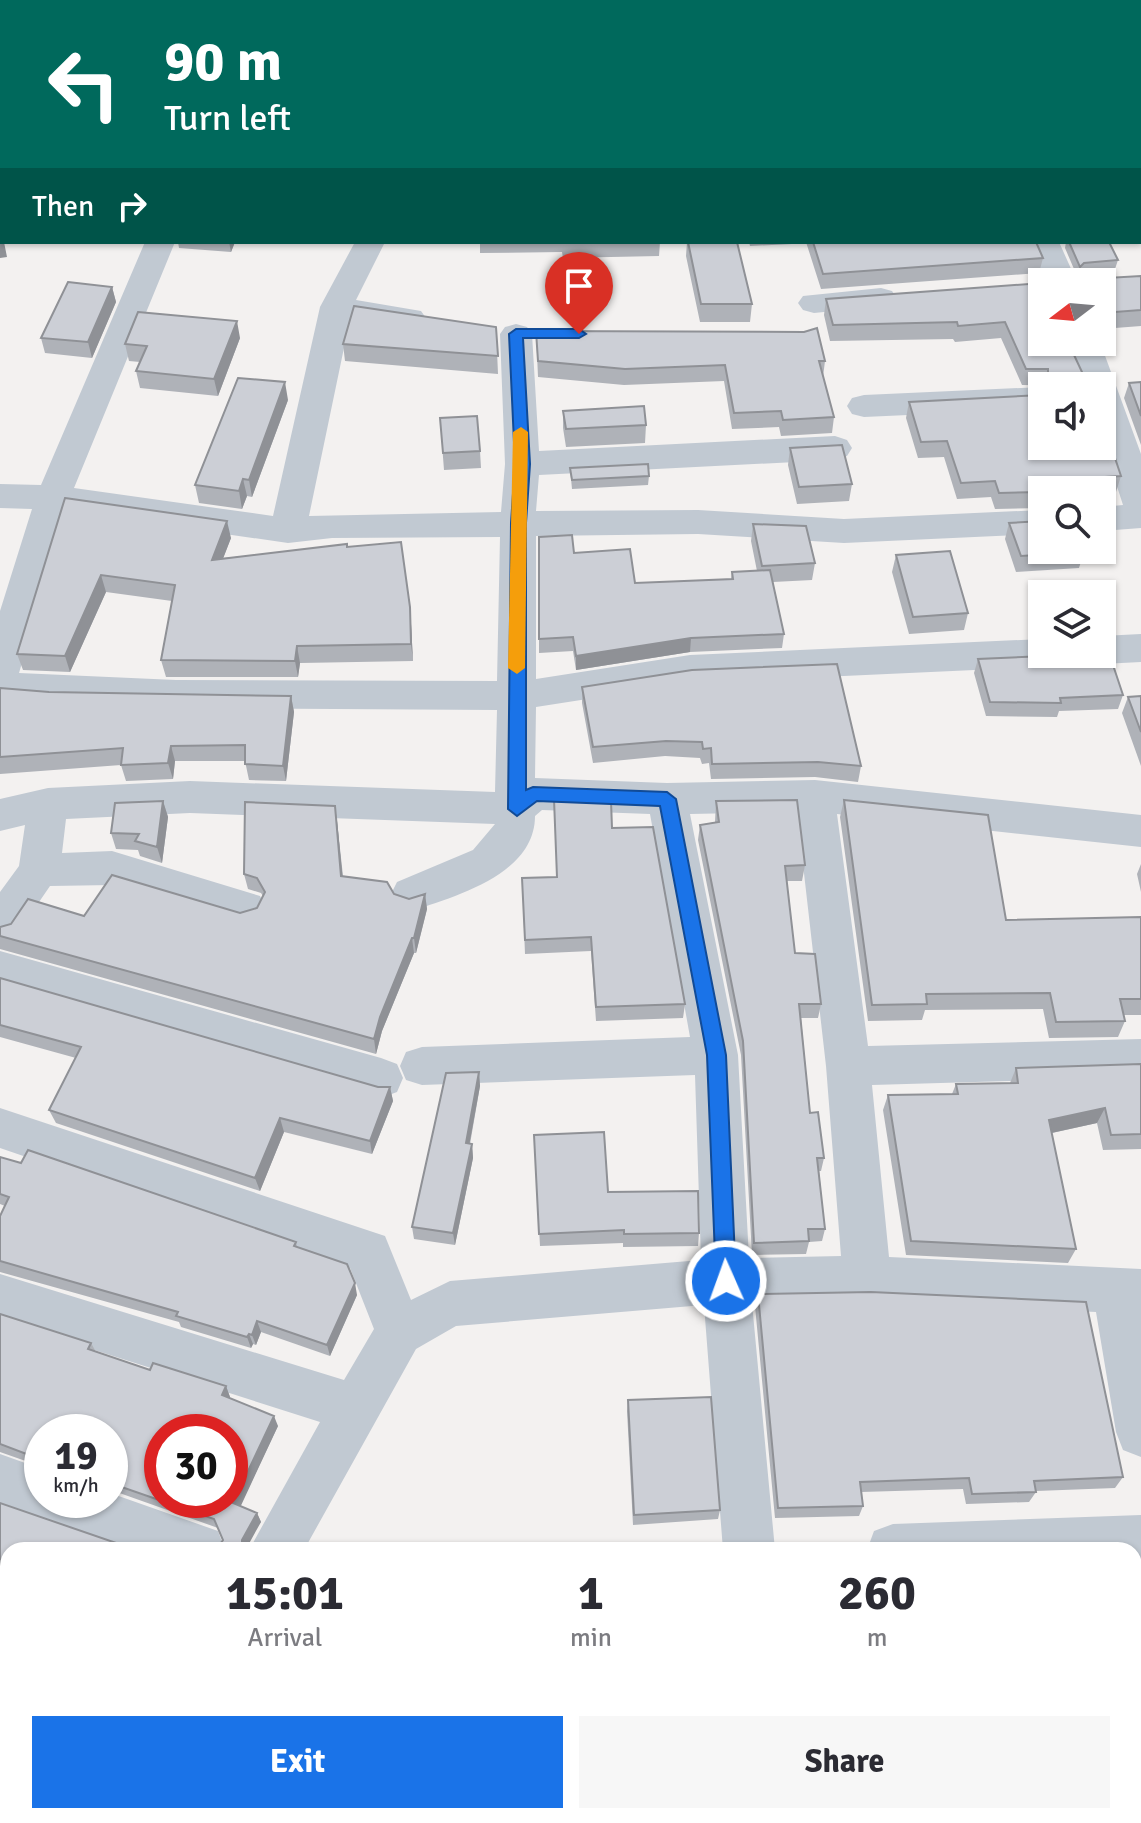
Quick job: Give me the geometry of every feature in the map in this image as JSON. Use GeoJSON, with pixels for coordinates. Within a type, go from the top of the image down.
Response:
{"type":"FeatureCollection","features":[{"type":"Feature","properties":{"kind":"street"},"geometry":{"type":"LineString","coordinates":[[0,673],[53,497],[159,244]]}},
{"type":"Feature","properties":{"kind":"street"},"geometry":{"type":"LineString","coordinates":[[288,531],[336,307],[369,244]]}},
{"type":"Feature","properties":{"kind":"street"},"geometry":{"type":"LineString","coordinates":[[1045,244],[1055,268]]}},
{"type":"Feature","properties":{"kind":"street"},"geometry":{"type":"LineString","coordinates":[[814,303],[905,296]]}},
{"type":"Feature","properties":{"kind":"street"},"geometry":{"type":"LineString","coordinates":[[336,307],[441,323]]}},
{"type":"Feature","properties":{"kind":"street"},"geometry":{"type":"LineString","coordinates":[[412,894],[488,862],[515,832],[518,523],[522,464],[516,332]]}},
{"type":"Feature","properties":{"kind":"street"},"geometry":{"type":"LineString","coordinates":[[1116,392],[1141,393]]}},
{"type":"Feature","properties":{"kind":"street"},"geometry":{"type":"LineString","coordinates":[[864,406],[1028,399]]}},
{"type":"Feature","properties":{"kind":"street"},"geometry":{"type":"LineString","coordinates":[[1116,431],[1141,507]]}},
{"type":"Feature","properties":{"kind":"street"},"geometry":{"type":"LineString","coordinates":[[522,464],[835,448]]}},
{"type":"Feature","properties":{"kind":"street"},"geometry":{"type":"LineString","coordinates":[[0,496],[53,497],[288,531],[332,526],[698,522],[844,531],[1028,523]]}},
{"type":"Feature","properties":{"kind":"street"},"geometry":{"type":"LineString","coordinates":[[1116,518],[1141,516]]}},
{"type":"Feature","properties":{"kind":"street"},"geometry":{"type":"LineString","coordinates":[[1116,649],[1141,648]]}},
{"type":"Feature","properties":{"kind":"street"},"geometry":{"type":"LineString","coordinates":[[0,687],[176,694],[516,696],[690,669],[1028,654]]}},
{"type":"Feature","properties":{"kind":"street"},"geometry":{"type":"LineString","coordinates":[[0,815],[48,804],[190,797],[517,809],[533,794],[667,799],[815,796],[1141,831]]}},
{"type":"Feature","properties":{"kind":"street"},"geometry":{"type":"LineString","coordinates":[[815,796],[848,1066],[867,1278]]}},
{"type":"Feature","properties":{"kind":"street"},"geometry":{"type":"LineString","coordinates":[[667,799],[716,1055],[726,1281],[748,1542]]}},
{"type":"Feature","properties":{"kind":"street"},"geometry":{"type":"LineString","coordinates":[[0,925],[39,870],[48,804]]}},
{"type":"Feature","properties":{"kind":"street"},"geometry":{"type":"LineString","coordinates":[[39,870],[112,868],[245,908]]}},
{"type":"Feature","properties":{"kind":"street"},"geometry":{"type":"LineString","coordinates":[[0,969],[401,1072],[716,1055]]}},
{"type":"Feature","properties":{"kind":"street"},"geometry":{"type":"LineString","coordinates":[[848,1066],[1141,1058]]}},
{"type":"Feature","properties":{"kind":"street"},"geometry":{"type":"LineString","coordinates":[[0,1128],[368,1252],[399,1332]]}},
{"type":"Feature","properties":{"kind":"street"},"geometry":{"type":"LineString","coordinates":[[280,1542],[399,1332],[450,1304],[726,1281],[867,1278],[1129,1292],[1141,1432]]}},
{"type":"Feature","properties":{"kind":"street"},"geometry":{"type":"LineString","coordinates":[[0,1297],[357,1409]]}},
{"type":"Feature","properties":{"kind":"street"},"geometry":{"type":"LineString","coordinates":[[0,1480],[24,1489]]}},
{"type":"Feature","properties":{"kind":"street"},"geometry":{"type":"LineString","coordinates":[[107,1518],[176,1542]]}},
{"type":"Feature","properties":{"kind":"street"},"geometry":{"type":"LineString","coordinates":[[1113,1542],[1141,1541]]}},
{"type":"Feature","properties":{"kind":"building"},"geometry":{"type":"Polygon","coordinates":[[[688,244],[737,244],[752,304],[701,304],[688,244]]]}},
{"type":"Feature","properties":{"kind":"building"},"geometry":{"type":"Polygon","coordinates":[[[814,244],[1037,244],[1043,258],[823,274],[814,244]]]}},
{"type":"Feature","properties":{"kind":"building"},"geometry":{"type":"Polygon","coordinates":[[[1070,244],[1110,244],[1118,260],[1084,263],[1080,267],[1070,244]]]}},
{"type":"Feature","properties":{"kind":"building"},"geometry":{"type":"Polygon","coordinates":[[[1141,276],[1141,310],[1116,312],[1116,277],[1141,276]]]}},
{"type":"Feature","properties":{"kind":"building"},"geometry":{"type":"Polygon","coordinates":[[[68,282],[112,287],[88,342],[41,338],[68,282]]]}},
{"type":"Feature","properties":{"kind":"building"},"geometry":{"type":"Polygon","coordinates":[[[1028,284],[1028,356],[1075,356],[1082,372],[1026,369],[1005,322],[958,326],[957,322],[833,325],[826,299],[1028,284]]]}},
{"type":"Feature","properties":{"kind":"building"},"geometry":{"type":"Polygon","coordinates":[[[354,306],[496,327],[498,356],[343,344],[354,306]]]}},
{"type":"Feature","properties":{"kind":"building"},"geometry":{"type":"Polygon","coordinates":[[[138,312],[237,321],[214,379],[136,371],[147,346],[125,344],[138,312]]]}},
{"type":"Feature","properties":{"kind":"building"},"geometry":{"type":"Polygon","coordinates":[[[817,328],[825,361],[819,361],[834,417],[783,420],[781,411],[734,413],[725,365],[625,369],[538,361],[536,331],[804,332],[817,328]]]}},
{"type":"Feature","properties":{"kind":"building"},"geometry":{"type":"Polygon","coordinates":[[[238,378],[285,382],[249,480],[243,479],[239,491],[195,485],[238,378]]]}},
{"type":"Feature","properties":{"kind":"building"},"geometry":{"type":"Polygon","coordinates":[[[1141,382],[1141,416],[1129,383],[1141,382]]]}},
{"type":"Feature","properties":{"kind":"building"},"geometry":{"type":"Polygon","coordinates":[[[1028,396],[1028,460],[1116,460],[1121,476],[1028,476],[1028,492],[999,493],[995,481],[961,483],[947,441],[921,442],[909,402],[1028,396]]]}},
{"type":"Feature","properties":{"kind":"building"},"geometry":{"type":"Polygon","coordinates":[[[644,406],[646,425],[566,429],[563,411],[644,406]]]}},
{"type":"Feature","properties":{"kind":"building"},"geometry":{"type":"Polygon","coordinates":[[[477,416],[480,451],[443,453],[440,418],[477,416]]]}},
{"type":"Feature","properties":{"kind":"building"},"geometry":{"type":"Polygon","coordinates":[[[842,445],[852,484],[799,487],[790,448],[842,445]]]}},
{"type":"Feature","properties":{"kind":"building"},"geometry":{"type":"Polygon","coordinates":[[[648,464],[649,476],[572,480],[570,468],[648,464]]]}},
{"type":"Feature","properties":{"kind":"building"},"geometry":{"type":"Polygon","coordinates":[[[65,498],[227,521],[212,560],[347,544],[347,547],[401,542],[410,607],[411,644],[297,646],[295,661],[161,660],[175,585],[101,575],[65,656],[17,654],[65,498]]]}},
{"type":"Feature","properties":{"kind":"building"},"geometry":{"type":"Polygon","coordinates":[[[1028,522],[1028,556],[1021,556],[1009,523],[1028,522]]]}},
{"type":"Feature","properties":{"kind":"building"},"geometry":{"type":"Polygon","coordinates":[[[753,524],[806,526],[815,563],[762,566],[753,524]]]}},
{"type":"Feature","properties":{"kind":"building"},"geometry":{"type":"Polygon","coordinates":[[[572,535],[574,553],[630,549],[635,583],[733,579],[732,572],[770,570],[784,634],[691,638],[576,656],[573,637],[539,639],[539,537],[572,535]]]}},
{"type":"Feature","properties":{"kind":"building"},"geometry":{"type":"Polygon","coordinates":[[[950,551],[968,613],[913,617],[896,555],[950,551]]]}},
{"type":"Feature","properties":{"kind":"building"},"geometry":{"type":"Polygon","coordinates":[[[1028,657],[1028,668],[1114,668],[1123,695],[1060,698],[1061,703],[990,702],[978,659],[1028,657]]]}},
{"type":"Feature","properties":{"kind":"building"},"geometry":{"type":"Polygon","coordinates":[[[837,664],[861,766],[818,762],[712,764],[711,748],[703,749],[702,742],[666,741],[593,747],[582,687],[692,670],[837,664]]]}},
{"type":"Feature","properties":{"kind":"building"},"geometry":{"type":"Polygon","coordinates":[[[0,688],[49,692],[291,696],[283,766],[245,764],[245,745],[171,746],[168,763],[121,765],[123,748],[0,757],[0,688]]]}},
{"type":"Feature","properties":{"kind":"building"},"geometry":{"type":"Polygon","coordinates":[[[1141,696],[1141,732],[1128,697],[1141,696]]]}},
{"type":"Feature","properties":{"kind":"building"},"geometry":{"type":"Polygon","coordinates":[[[554,799],[611,801],[612,828],[653,827],[685,1004],[596,1007],[591,937],[525,940],[522,878],[557,877],[554,799]]]}},
{"type":"Feature","properties":{"kind":"building"},"geometry":{"type":"Polygon","coordinates":[[[797,800],[805,865],[785,866],[795,953],[815,954],[821,1004],[799,1004],[810,1113],[818,1112],[824,1158],[817,1158],[825,1229],[808,1229],[809,1241],[754,1243],[743,1041],[700,825],[719,822],[716,801],[797,800]]]}},
{"type":"Feature","properties":{"kind":"building"},"geometry":{"type":"Polygon","coordinates":[[[844,800],[988,815],[1006,920],[1141,917],[1141,999],[1120,999],[1125,1021],[1056,1022],[1050,993],[926,994],[927,1004],[872,1005],[844,800]]]}},
{"type":"Feature","properties":{"kind":"building"},"geometry":{"type":"Polygon","coordinates":[[[163,801],[157,847],[135,841],[139,834],[111,833],[115,803],[163,801]]]}},
{"type":"Feature","properties":{"kind":"building"},"geometry":{"type":"Polygon","coordinates":[[[245,802],[335,806],[341,876],[387,882],[394,894],[409,899],[425,894],[414,938],[380,1017],[374,1039],[0,936],[0,927],[11,924],[28,899],[84,916],[112,875],[240,913],[257,908],[265,892],[257,878],[244,874],[245,802]]]}},
{"type":"Feature","properties":{"kind":"building"},"geometry":{"type":"Polygon","coordinates":[[[0,978],[378,1087],[390,1087],[370,1141],[280,1118],[255,1178],[49,1110],[81,1047],[0,1025],[0,978]]]}},
{"type":"Feature","properties":{"kind":"building"},"geometry":{"type":"Polygon","coordinates":[[[1141,1064],[1141,1134],[1111,1135],[1105,1108],[1049,1120],[1076,1249],[911,1241],[888,1095],[958,1094],[956,1084],[1018,1083],[1016,1068],[1141,1064]]]}},
{"type":"Feature","properties":{"kind":"building"},"geometry":{"type":"Polygon","coordinates":[[[479,1072],[466,1143],[472,1144],[453,1233],[412,1227],[446,1073],[479,1072]]]}},
{"type":"Feature","properties":{"kind":"building"},"geometry":{"type":"Polygon","coordinates":[[[604,1132],[608,1192],[698,1191],[699,1233],[624,1234],[624,1230],[539,1234],[534,1135],[604,1132]]]}},
{"type":"Feature","properties":{"kind":"building"},"geometry":{"type":"Polygon","coordinates":[[[28,1150],[296,1242],[294,1246],[347,1264],[355,1283],[327,1345],[257,1321],[252,1335],[247,1337],[176,1316],[178,1312],[0,1261],[0,1216],[9,1197],[0,1194],[0,1157],[21,1163],[28,1150]]]}},
{"type":"Feature","properties":{"kind":"building"},"geometry":{"type":"Polygon","coordinates":[[[871,1292],[1086,1302],[1123,1477],[1034,1481],[1036,1492],[972,1494],[969,1478],[860,1482],[863,1506],[778,1508],[758,1294],[871,1292]]]}},
{"type":"Feature","properties":{"kind":"building"},"geometry":{"type":"Polygon","coordinates":[[[0,1314],[91,1343],[88,1349],[150,1370],[153,1363],[226,1386],[222,1395],[274,1416],[248,1471],[248,1414],[144,1414],[144,1495],[128,1489],[128,1414],[24,1414],[24,1453],[0,1444],[0,1314]]]}},
{"type":"Feature","properties":{"kind":"building"},"geometry":{"type":"Polygon","coordinates":[[[711,1397],[720,1510],[634,1515],[628,1400],[711,1397]]]}},
{"type":"Feature","properties":{"kind":"building"},"geometry":{"type":"Polygon","coordinates":[[[0,1503],[24,1511],[24,1518],[44,1518],[113,1542],[0,1542],[0,1503]]]}},
{"type":"Feature","properties":{"kind":"building"},"geometry":{"type":"Polygon","coordinates":[[[248,1509],[257,1513],[242,1542],[222,1542],[211,1518],[248,1518],[248,1509]]]}},
{"type":"Feature","properties":{"kind":"slow traffic"},"geometry":{"type":"LineString","coordinates":[[517,668],[521,432]]}},
{"type":"Feature","properties":{"kind":"route"},"geometry":{"type":"LineString","coordinates":[[579,334],[516,334],[522,464],[518,523],[517,809],[533,794],[667,799],[716,1055],[726,1281]]}}]}
